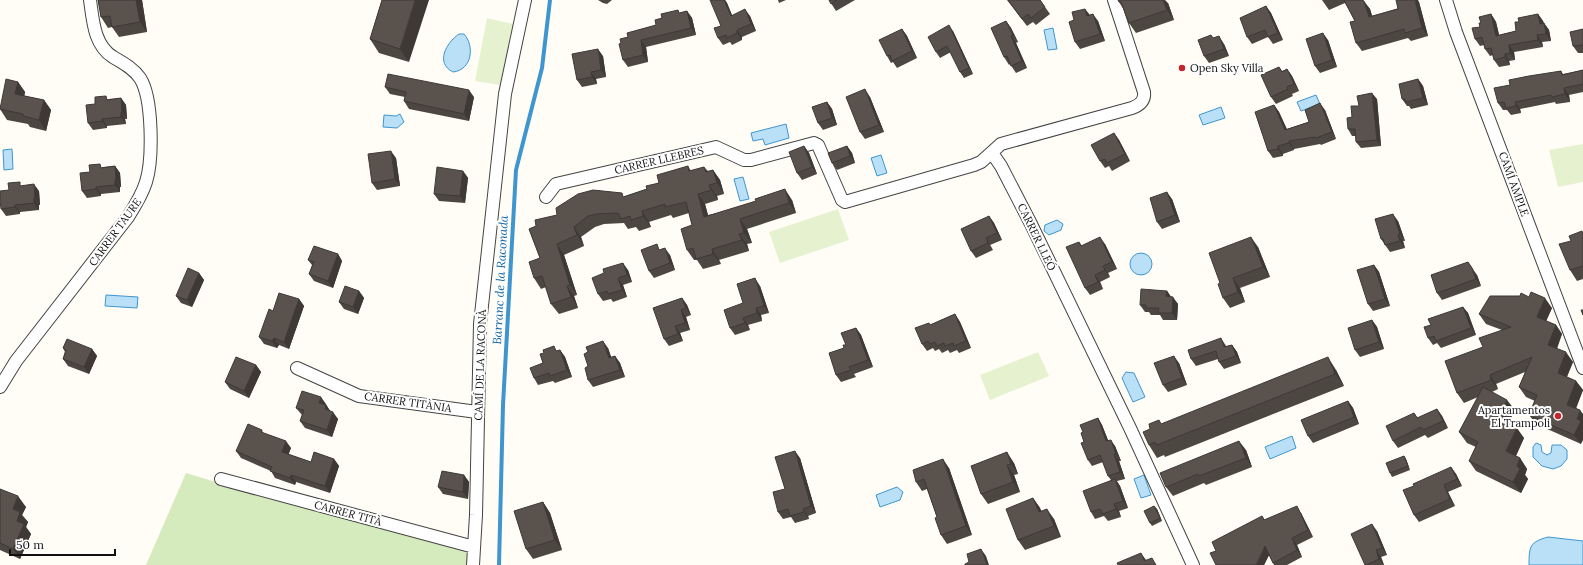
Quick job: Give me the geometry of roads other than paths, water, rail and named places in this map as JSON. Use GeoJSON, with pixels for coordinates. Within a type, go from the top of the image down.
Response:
{"type":"FeatureCollection","features":[{"type":"Feature","properties":{"kind":"street","name":"CARRER TAURE"},"geometry":{"type":"LineString","coordinates":[[0,387],[16,362],[141,198],[151,162],[149,109],[144,86],[136,73],[103,49],[98,41],[90,0]]}},
{"type":"Feature","properties":{"kind":"street","name":"CAMÍ DE LA RACONÀ"},"geometry":{"type":"LineString","coordinates":[[473,565],[477,480],[477,412],[480,324],[505,94],[525,0]]}},
{"type":"Feature","properties":{"kind":"street"},"geometry":{"type":"LineString","coordinates":[[992,153],[1001,144],[1132,108],[1144,100],[1144,92],[1114,0]]}},
{"type":"Feature","properties":{"kind":"street","name":"CAMÍ AMPLE"},"geometry":{"type":"LineString","coordinates":[[1446,0],[1456,32],[1583,368]]}},
{"type":"Feature","properties":{"kind":"street","name":"CARRER LLEBRES"},"geometry":{"type":"LineString","coordinates":[[546,197],[556,184],[716,147],[744,160],[751,160],[814,143],[818,144],[842,200],[845,202],[974,165],[981,162],[992,153]]}},
{"type":"Feature","properties":{"kind":"street","name":"CARRER LLEÓ"},"geometry":{"type":"LineString","coordinates":[[992,153],[1002,166],[1031,224],[1130,428],[1193,565]]}},
{"type":"Feature","properties":{"kind":"street","name":"CARRER TITÀNIA"},"geometry":{"type":"LineString","coordinates":[[297,368],[359,396],[477,412]]}},
{"type":"Feature","properties":{"kind":"street","name":"CARRER TITÀ"},"geometry":{"type":"LineString","coordinates":[[221,480],[474,547]]}},
{"type":"Feature","properties":{"kind":"water"},"geometry":{"type":"Polygon","coordinates":[[[1053,28],[1057,49],[1048,50],[1044,30],[1053,28]]]}},
{"type":"Feature","properties":{"kind":"water"},"geometry":{"type":"Polygon","coordinates":[[[459,34],[464,34],[470,45],[470,57],[464,67],[453,72],[445,64],[444,53],[450,42],[459,34]]]}},
{"type":"Feature","properties":{"kind":"water"},"geometry":{"type":"Polygon","coordinates":[[[1316,95],[1320,104],[1301,111],[1297,102],[1316,95]]]}},
{"type":"Feature","properties":{"kind":"water"},"geometry":{"type":"Polygon","coordinates":[[[1221,107],[1225,118],[1203,125],[1199,115],[1221,107]]]}},
{"type":"Feature","properties":{"kind":"water"},"geometry":{"type":"Polygon","coordinates":[[[400,114],[404,122],[397,128],[383,127],[384,115],[396,116],[400,114]]]}},
{"type":"Feature","properties":{"kind":"water"},"geometry":{"type":"Polygon","coordinates":[[[786,124],[789,138],[765,145],[763,139],[753,141],[751,133],[786,124]]]}},
{"type":"Feature","properties":{"kind":"water"},"geometry":{"type":"Polygon","coordinates":[[[12,149],[13,169],[4,170],[3,150],[12,149]]]}},
{"type":"Feature","properties":{"kind":"water"},"geometry":{"type":"Polygon","coordinates":[[[881,155],[887,173],[877,176],[871,158],[881,155]]]}},
{"type":"Feature","properties":{"kind":"water"},"geometry":{"type":"Polygon","coordinates":[[[743,177],[749,199],[740,201],[734,179],[743,177]]]}},
{"type":"Feature","properties":{"kind":"water"},"geometry":{"type":"Polygon","coordinates":[[[1057,220],[1063,224],[1061,230],[1049,235],[1044,231],[1045,225],[1057,220]]]}},
{"type":"Feature","properties":{"kind":"water"},"geometry":{"type":"Polygon","coordinates":[[[1141,253],[1149,256],[1152,264],[1149,272],[1141,275],[1133,272],[1130,264],[1133,256],[1141,253]]]}},
{"type":"Feature","properties":{"kind":"water"},"geometry":{"type":"Polygon","coordinates":[[[106,295],[138,297],[137,308],[105,306],[106,295]]]}},
{"type":"Feature","properties":{"kind":"water"},"geometry":{"type":"Polygon","coordinates":[[[1126,372],[1134,373],[1145,397],[1133,402],[1122,378],[1126,372]]]}},
{"type":"Feature","properties":{"kind":"water"},"geometry":{"type":"Polygon","coordinates":[[[1292,436],[1296,448],[1270,459],[1265,447],[1292,436]]]}},
{"type":"Feature","properties":{"kind":"water"},"geometry":{"type":"Polygon","coordinates":[[[1536,443],[1541,445],[1542,452],[1547,455],[1551,453],[1552,445],[1561,445],[1567,450],[1567,459],[1561,466],[1553,469],[1542,466],[1533,457],[1533,447],[1536,443]]]}},
{"type":"Feature","properties":{"kind":"water"},"geometry":{"type":"Polygon","coordinates":[[[1144,475],[1151,495],[1141,498],[1134,479],[1144,475]]]}},
{"type":"Feature","properties":{"kind":"water"},"geometry":{"type":"Polygon","coordinates":[[[897,487],[903,492],[900,500],[880,507],[876,495],[897,487]]]}},
{"type":"Feature","properties":{"kind":"water"},"geometry":{"type":"Polygon","coordinates":[[[1548,537],[1583,541],[1583,565],[1529,565],[1529,553],[1534,543],[1548,537]]]}},
{"type":"Feature","properties":{"kind":"waterway","name":"Barranc de la Raconada"},"geometry":{"type":"LineString","coordinates":[[499,565],[503,405],[516,170],[542,68],[550,0]]}},
{"type":"Feature","properties":{"kind":"place","name":"Open Sky Villa"},"geometry":{"type":"Point","coordinates":[1182,68]}},
{"type":"Feature","properties":{"kind":"place","name":"Apartamentos El Trampoli"},"geometry":{"type":"Point","coordinates":[1558,416]}}]}
